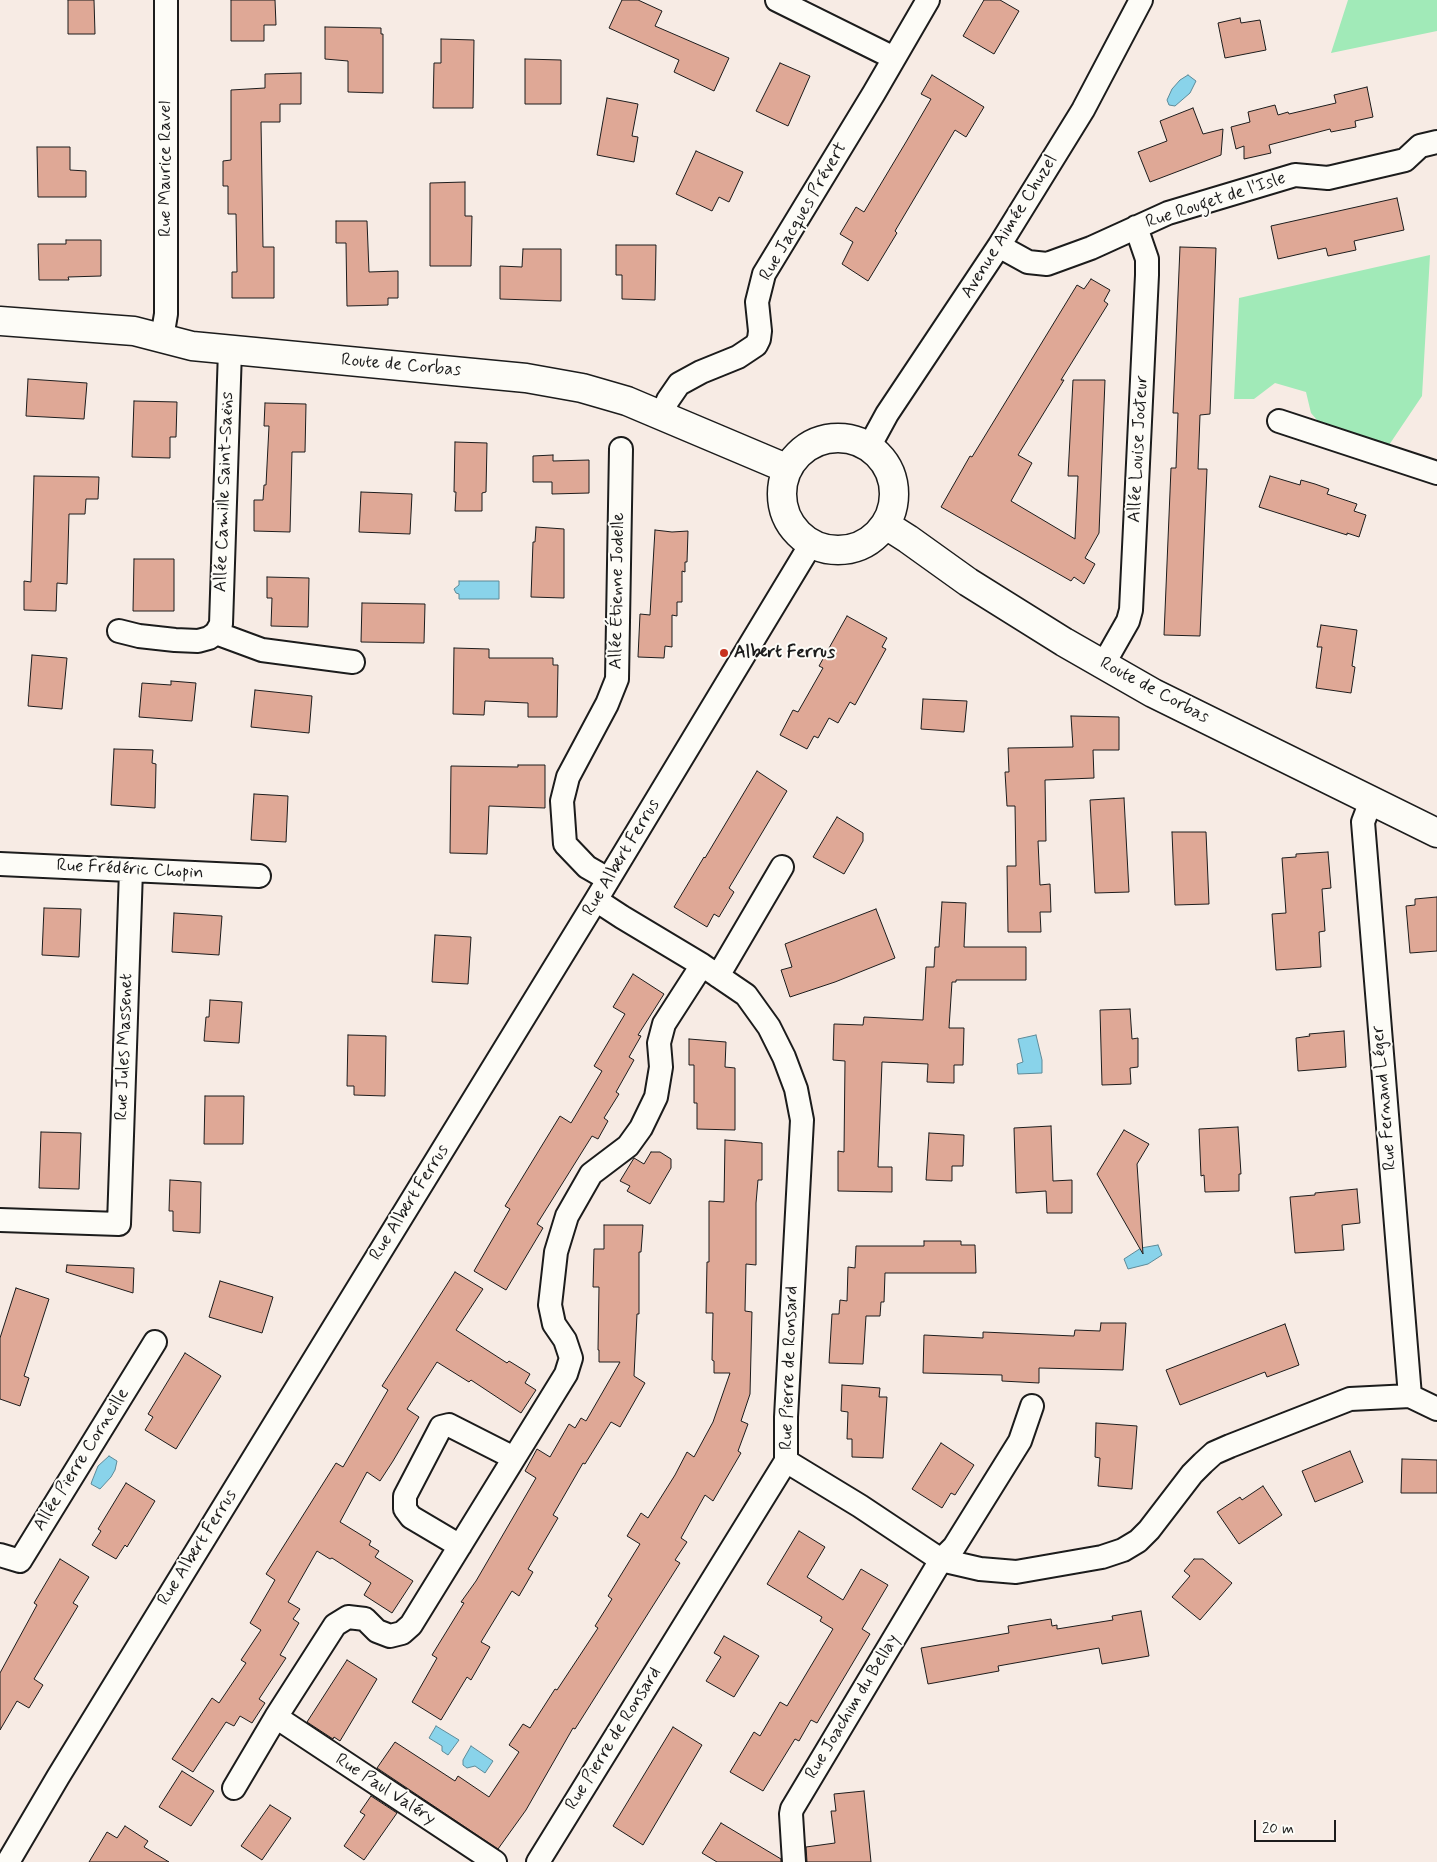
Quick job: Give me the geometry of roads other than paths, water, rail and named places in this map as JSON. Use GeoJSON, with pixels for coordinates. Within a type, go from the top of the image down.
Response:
{"type":"FeatureCollection","features":[{"type":"Feature","properties":{"kind":"street","name":"Rue Maurice Ravel"},"geometry":{"type":"LineString","coordinates":[[162,338],[166,314],[166,0]]}},
{"type":"Feature","properties":{"kind":"street"},"geometry":{"type":"LineString","coordinates":[[777,0],[894,58]]}},
{"type":"Feature","properties":{"kind":"street","name":"Rue Jacques Prévert"},"geometry":{"type":"LineString","coordinates":[[662,414],[668,400],[679,384],[701,372],[738,357],[756,345],[760,331],[758,302],[764,274],[928,0]]}},
{"type":"Feature","properties":{"kind":"street","name":"Avenue Aimée Chuzel"},"geometry":{"type":"LineString","coordinates":[[869,447],[887,414],[999,246],[1083,110],[1141,0]]}},
{"type":"Feature","properties":{"kind":"street","name":"Rue Rouget de l'Isle"},"geometry":{"type":"LineString","coordinates":[[999,246],[1028,262],[1047,264],[1091,248],[1168,214],[1295,175],[1328,178],[1405,160],[1420,146],[1437,142]]}},
{"type":"Feature","properties":{"kind":"street","name":"Allée Louise Jocteur"},"geometry":{"type":"LineString","coordinates":[[1103,665],[1128,621],[1131,610],[1147,275],[1146,259],[1136,227]]}},
{"type":"Feature","properties":{"kind":"street","name":"Route de Corbas"},"geometry":{"type":"LineString","coordinates":[[0,321],[134,332],[192,346],[526,378],[582,388],[627,401],[662,414],[788,469]]}},
{"type":"Feature","properties":{"kind":"street","name":"Allée Camille Saint-Saëns"},"geometry":{"type":"LineString","coordinates":[[216,633],[220,624],[221,609],[230,350]]}},
{"type":"Feature","properties":{"kind":"street"},"geometry":{"type":"LineString","coordinates":[[1279,421],[1437,473]]}},
{"type":"Feature","properties":{"kind":"street"},"geometry":{"type":"LineString","coordinates":[[841,438],[857,441],[869,447],[884,461],[891,473],[895,489],[892,513],[886,525],[878,535],[862,546],[843,550],[826,549],[811,544],[801,536],[788,520],[784,509],[783,488],[788,469],[794,460],[808,447],[824,440],[841,438]]}},
{"type":"Feature","properties":{"kind":"street","name":"Allée Étienne Jodelle"},"geometry":{"type":"LineString","coordinates":[[608,879],[587,867],[566,844],[562,802],[568,777],[607,704],[617,679],[621,449]]}},
{"type":"Feature","properties":{"kind":"street","name":"Route de Corbas"},"geometry":{"type":"LineString","coordinates":[[886,525],[968,582],[1103,665],[1152,692],[1437,832]]}},
{"type":"Feature","properties":{"kind":"street","name":"Rue Albert Ferrus"},"geometry":{"type":"LineString","coordinates":[[6,1860],[596,900],[811,544]]}},
{"type":"Feature","properties":{"kind":"street"},"geometry":{"type":"LineString","coordinates":[[119,631],[139,636],[198,641],[209,638],[216,633],[262,650],[353,662]]}},
{"type":"Feature","properties":{"kind":"street","name":"Rue Fernand Léger"},"geometry":{"type":"LineString","coordinates":[[1371,801],[1363,822],[1410,1396]]}},
{"type":"Feature","properties":{"kind":"street","name":"Rue Frédéric Chopin"},"geometry":{"type":"LineString","coordinates":[[0,864],[260,876]]}},
{"type":"Feature","properties":{"kind":"street"},"geometry":{"type":"LineString","coordinates":[[234,1788],[276,1717],[335,1625],[348,1617],[365,1619],[377,1631],[390,1636],[402,1633],[411,1625],[566,1374],[570,1358],[565,1340],[554,1324],[550,1305],[556,1252],[567,1216],[591,1174],[628,1146],[641,1128],[656,1097],[661,1067],[659,1043],[664,1024],[710,970],[782,867]]}},
{"type":"Feature","properties":{"kind":"street","name":"Rue Jules Massenet"},"geometry":{"type":"LineString","coordinates":[[0,1220],[119,1224],[131,870]]}},
{"type":"Feature","properties":{"kind":"street","name":"Rue Pierre de Ronsard"},"geometry":{"type":"LineString","coordinates":[[538,1862],[786,1461],[786,1417],[802,1120],[796,1089],[784,1056],[769,1026],[746,995],[710,970],[596,900]]}},
{"type":"Feature","properties":{"kind":"street","name":"Allée Pierre Corneille"},"geometry":{"type":"LineString","coordinates":[[0,1555],[20,1561],[155,1342]]}},
{"type":"Feature","properties":{"kind":"street"},"geometry":{"type":"LineString","coordinates":[[786,1461],[860,1506],[941,1560],[980,1569],[1016,1572],[1102,1557],[1123,1550],[1138,1541],[1149,1530],[1192,1474],[1214,1454],[1230,1446],[1350,1400],[1410,1396],[1437,1409]]}},
{"type":"Feature","properties":{"kind":"street","name":"Rue Joachim du Bellay"},"geometry":{"type":"LineString","coordinates":[[794,1862],[792,1809],[941,1560],[954,1547],[1020,1441],[1032,1406]]}},
{"type":"Feature","properties":{"kind":"street"},"geometry":{"type":"LineString","coordinates":[[460,1546],[411,1517],[405,1509],[405,1496],[441,1427],[449,1425],[514,1458]]}},
{"type":"Feature","properties":{"kind":"street","name":"Rue Paul Valéry"},"geometry":{"type":"LineString","coordinates":[[276,1717],[495,1862]]}},
{"type":"Feature","properties":{"kind":"water"},"geometry":{"type":"Polygon","coordinates":[[[1188,75],[1196,81],[1190,93],[1175,106],[1169,105],[1167,100],[1172,89],[1180,80],[1188,75]]]}},
{"type":"Feature","properties":{"kind":"water"},"geometry":{"type":"Polygon","coordinates":[[[459,581],[499,581],[499,599],[459,599],[459,594],[454,589],[459,585],[459,581]]]}},
{"type":"Feature","properties":{"kind":"water"},"geometry":{"type":"Polygon","coordinates":[[[1036,1035],[1042,1060],[1042,1073],[1018,1074],[1017,1064],[1023,1062],[1018,1039],[1036,1035]]]}},
{"type":"Feature","properties":{"kind":"water"},"geometry":{"type":"Polygon","coordinates":[[[1158,1245],[1162,1255],[1148,1264],[1128,1269],[1124,1259],[1141,1248],[1158,1245]]]}},
{"type":"Feature","properties":{"kind":"water"},"geometry":{"type":"Polygon","coordinates":[[[109,1456],[117,1461],[115,1470],[100,1489],[91,1484],[98,1466],[109,1456]]]}},
{"type":"Feature","properties":{"kind":"water"},"geometry":{"type":"Polygon","coordinates":[[[436,1726],[459,1740],[448,1755],[442,1751],[442,1746],[429,1738],[436,1726]]]}},
{"type":"Feature","properties":{"kind":"water"},"geometry":{"type":"Polygon","coordinates":[[[471,1746],[493,1761],[485,1773],[475,1766],[467,1768],[463,1765],[463,1760],[471,1746]]]}},
{"type":"Feature","properties":{"kind":"place","name":"Albert Ferrus"},"geometry":{"type":"Point","coordinates":[724,653]}}]}
